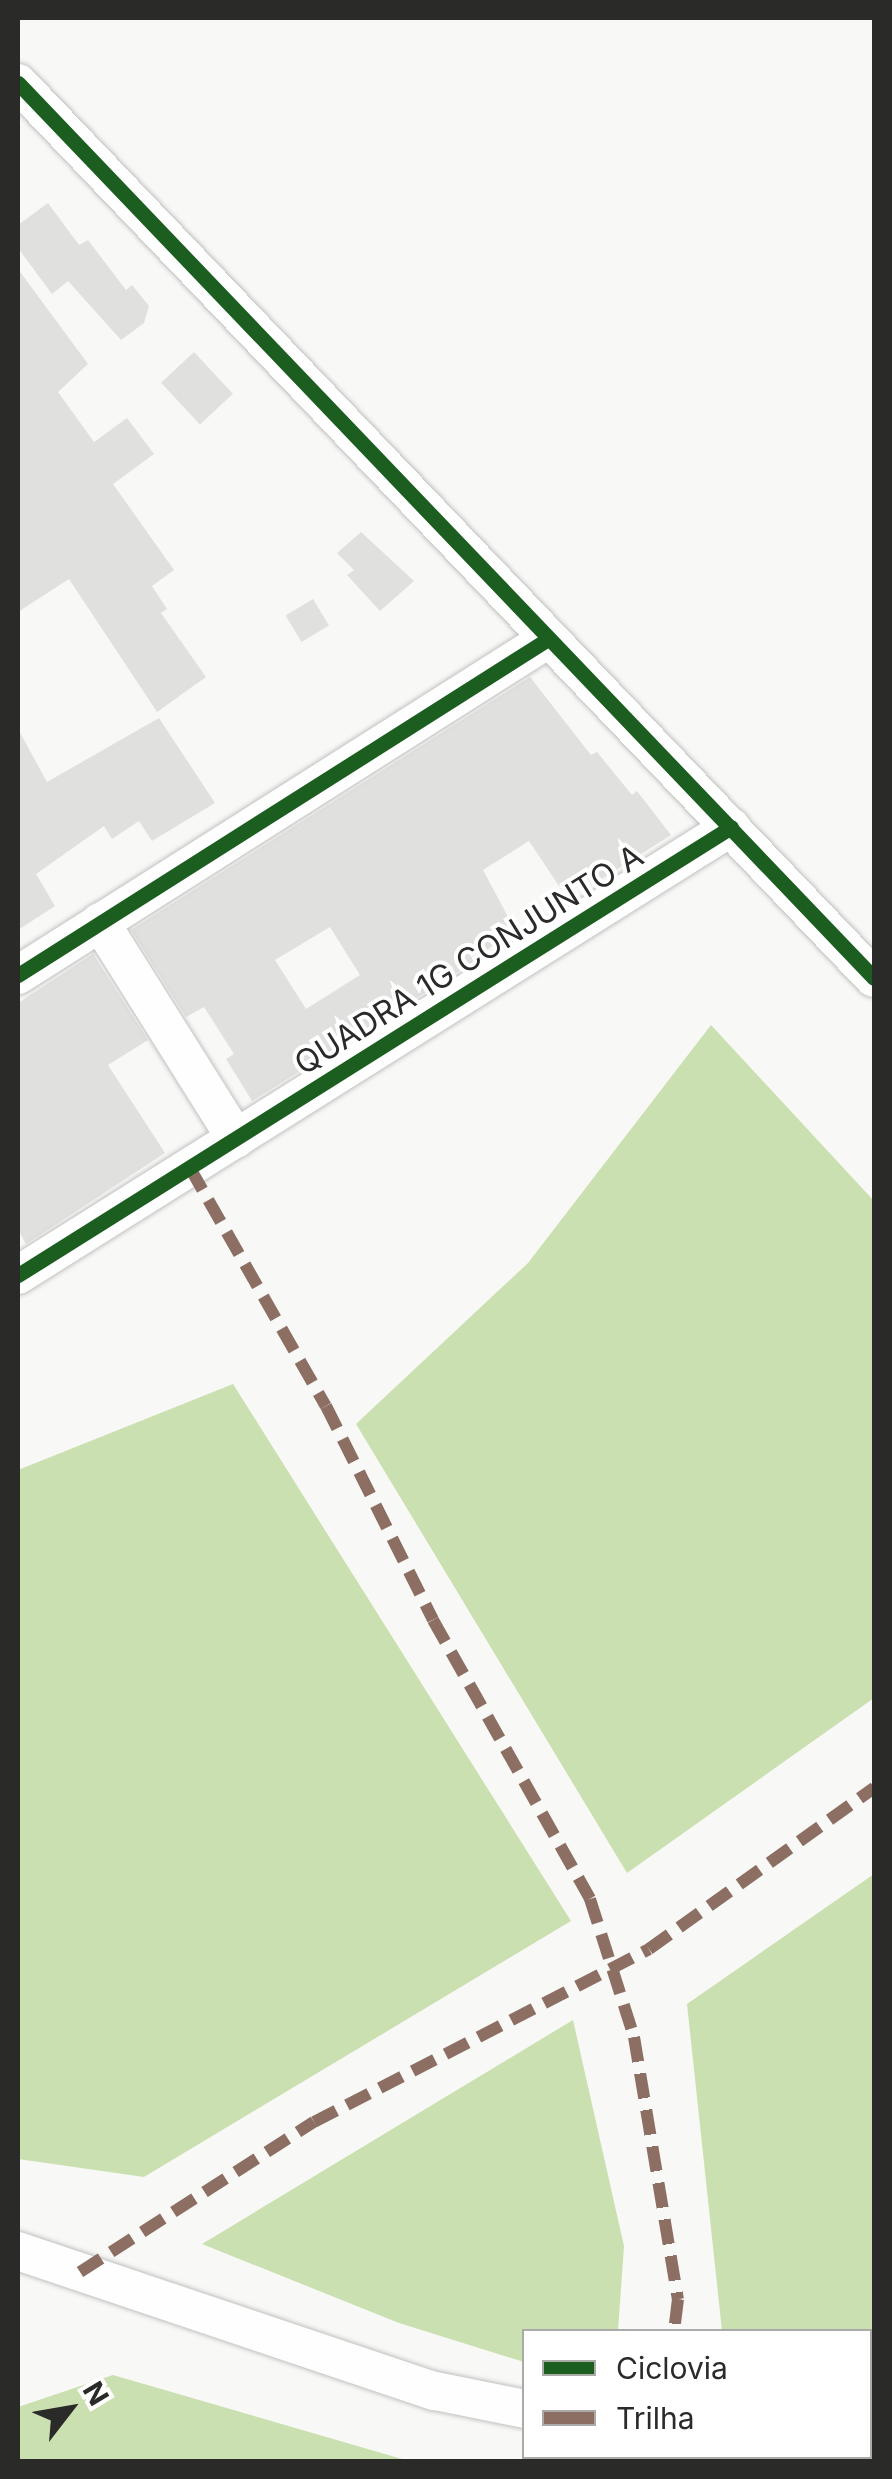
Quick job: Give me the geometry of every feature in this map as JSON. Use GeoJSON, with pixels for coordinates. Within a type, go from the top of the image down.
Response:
{"type":"FeatureCollection","features":[{"type":"Feature","properties":{"kind":"street"},"geometry":{"type":"LineString","coordinates":[[18,83],[874,978]]}},
{"type":"Feature","properties":{"kind":"street"},"geometry":{"type":"LineString","coordinates":[[18,975],[548,638]]}},
{"type":"Feature","properties":{"kind":"street","name":"QUADRA 1G CONJUNTO A"},"geometry":{"type":"LineString","coordinates":[[18,1275],[732,827]]}},
{"type":"Feature","properties":{"kind":"street"},"geometry":{"type":"LineString","coordinates":[[100,922],[236,1139]]}},
{"type":"Feature","properties":{"kind":"street"},"geometry":{"type":"LineString","coordinates":[[18,2250],[436,2391],[522,2409]]}},
{"type":"Feature","properties":{"kind":"green space"},"geometry":{"type":"Polygon","coordinates":[[[711,1025],[874,1201],[874,1698],[627,1873],[356,1424],[528,1263],[711,1025]]]}},
{"type":"Feature","properties":{"kind":"green space"},"geometry":{"type":"Polygon","coordinates":[[[233,1384],[571,1921],[144,2177],[18,2159],[18,1470],[233,1384]]]}},
{"type":"Feature","properties":{"kind":"green space"},"geometry":{"type":"Polygon","coordinates":[[[874,1874],[872,2384],[872,2329],[722,2329],[687,2004],[874,1874]]]}},
{"type":"Feature","properties":{"kind":"green space"},"geometry":{"type":"Polygon","coordinates":[[[573,2020],[624,2246],[618,2329],[522,2329],[522,2361],[399,2323],[202,2244],[573,2020]]]}},
{"type":"Feature","properties":{"kind":"green space"},"geometry":{"type":"Polygon","coordinates":[[[113,2375],[409,2461],[18,2461],[18,2407],[113,2375]]]}},
{"type":"Feature","properties":{"kind":"building"},"geometry":{"type":"Polygon","coordinates":[[[48,203],[79,245],[88,240],[126,290],[132,285],[149,306],[144,323],[121,340],[68,281],[52,294],[18,248],[18,225],[48,203]]]}},
{"type":"Feature","properties":{"kind":"building"},"geometry":{"type":"Polygon","coordinates":[[[18,269],[88,364],[58,392],[94,442],[127,418],[154,454],[113,484],[174,570],[152,586],[167,609],[161,613],[206,677],[157,712],[69,579],[18,612],[18,269]]]}},
{"type":"Feature","properties":{"kind":"building"},"geometry":{"type":"Polygon","coordinates":[[[194,352],[233,394],[200,424],[161,383],[194,352]]]}},
{"type":"Feature","properties":{"kind":"building"},"geometry":{"type":"Polygon","coordinates":[[[361,532],[414,581],[380,611],[347,575],[354,570],[337,553],[361,532]]]}},
{"type":"Feature","properties":{"kind":"building"},"geometry":{"type":"Polygon","coordinates":[[[313,599],[329,626],[302,642],[286,615],[313,599]]]}},
{"type":"Feature","properties":{"kind":"building"},"geometry":{"type":"Polygon","coordinates":[[[530,677],[591,755],[597,752],[632,795],[637,791],[671,835],[592,885],[582,872],[559,886],[529,841],[483,870],[514,928],[469,965],[252,1101],[226,1059],[234,1054],[204,1007],[186,1017],[131,930],[530,677]],[[330,927],[275,960],[306,1009],[360,975],[330,927]]]}},
{"type":"Feature","properties":{"kind":"building"},"geometry":{"type":"Polygon","coordinates":[[[159,718],[215,803],[152,841],[139,821],[112,839],[104,826],[36,874],[55,906],[18,930],[18,729],[47,782],[159,718]]]}},
{"type":"Feature","properties":{"kind":"building"},"geometry":{"type":"Polygon","coordinates":[[[93,954],[148,1040],[108,1065],[165,1153],[26,1244],[18,1230],[18,1003],[93,954]]]}},
{"type":"Feature","properties":{"kind":"marked path"},"geometry":{"type":"LineString","coordinates":[[190,1168],[326,1406],[433,1620],[590,1899],[634,2037],[678,2299],[674,2329]]}},
{"type":"Feature","properties":{"kind":"marked path"},"geometry":{"type":"LineString","coordinates":[[80,2272],[314,2122],[649,1949],[874,1788]]}},
{"type":"Feature","properties":{"kind":"cycle path"},"geometry":{"type":"LineString","coordinates":[[18,83],[874,978]]}},
{"type":"Feature","properties":{"kind":"cycle path"},"geometry":{"type":"LineString","coordinates":[[18,975],[548,639]]}},
{"type":"Feature","properties":{"kind":"cycle path"},"geometry":{"type":"LineString","coordinates":[[18,1275],[731,827]]}}]}
